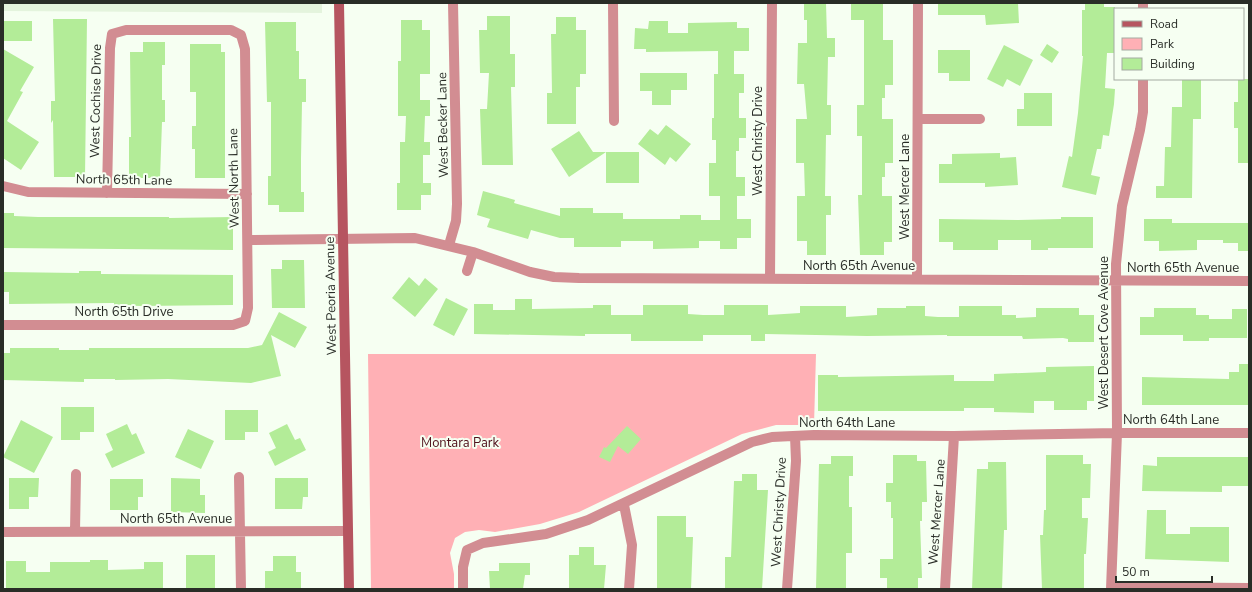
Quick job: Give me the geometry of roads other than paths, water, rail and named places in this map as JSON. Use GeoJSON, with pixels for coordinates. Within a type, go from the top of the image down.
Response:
{"type":"FeatureCollection","features":[{"type":"Feature","properties":{"kind":"main road","name":"West Peoria Avenue"},"geometry":{"type":"LineString","coordinates":[[339,3],[349,589]]}},
{"type":"Feature","properties":{"kind":"street","name":"West Becker Lane"},"geometry":{"type":"LineString","coordinates":[[449,245],[456,221],[457,204],[453,3]]}},
{"type":"Feature","properties":{"kind":"street"},"geometry":{"type":"LineString","coordinates":[[613,3],[614,121]]}},
{"type":"Feature","properties":{"kind":"street","name":"West Christy Drive"},"geometry":{"type":"LineString","coordinates":[[770,279],[772,3]]}},
{"type":"Feature","properties":{"kind":"street","name":"West Mercer Lane"},"geometry":{"type":"LineString","coordinates":[[917,280],[918,3]]}},
{"type":"Feature","properties":{"kind":"street","name":"West North Lane"},"geometry":{"type":"LineString","coordinates":[[112,34],[126,30],[231,30],[241,35],[245,49],[246,194],[248,240],[248,308],[245,321]]}},
{"type":"Feature","properties":{"kind":"street","name":"West Cochise Drive"},"geometry":{"type":"LineString","coordinates":[[107,192],[110,48],[112,34]]}},
{"type":"Feature","properties":{"kind":"street","name":"West Desert Cove Avenue"},"geometry":{"type":"LineString","coordinates":[[1111,588],[1117,433],[1116,281],[1119,223],[1140,130],[1143,112],[1143,80]]}},
{"type":"Feature","properties":{"kind":"street","name":"West Mercer Lane"},"geometry":{"type":"LineString","coordinates":[[918,119],[980,120]]}},
{"type":"Feature","properties":{"kind":"street","name":"North 65th Lane"},"geometry":{"type":"LineString","coordinates":[[3,186],[28,192],[246,194]]}},
{"type":"Feature","properties":{"kind":"street","name":"North 65th Avenue"},"geometry":{"type":"LineString","coordinates":[[248,240],[415,238],[449,245],[530,272],[554,277],[1249,281]]}},
{"type":"Feature","properties":{"kind":"street"},"geometry":{"type":"LineString","coordinates":[[467,271],[473,252]]}},
{"type":"Feature","properties":{"kind":"street","name":"North 65th Drive"},"geometry":{"type":"LineString","coordinates":[[3,325],[233,325],[245,321]]}},
{"type":"Feature","properties":{"kind":"street","name":"North 64th Lane"},"geometry":{"type":"LineString","coordinates":[[463,589],[463,567],[467,550],[483,543],[546,534],[588,520],[624,505],[752,442],[772,437],[1249,433]]}},
{"type":"Feature","properties":{"kind":"street","name":"West Christy Drive"},"geometry":{"type":"LineString","coordinates":[[787,589],[796,461],[795,436]]}},
{"type":"Feature","properties":{"kind":"street","name":"West Mercer Lane"},"geometry":{"type":"LineString","coordinates":[[945,589],[954,436]]}},
{"type":"Feature","properties":{"kind":"street"},"geometry":{"type":"LineString","coordinates":[[75,531],[76,474]]}},
{"type":"Feature","properties":{"kind":"street"},"geometry":{"type":"LineString","coordinates":[[239,477],[241,589]]}},
{"type":"Feature","properties":{"kind":"street"},"geometry":{"type":"LineString","coordinates":[[624,505],[632,545],[629,589]]}},
{"type":"Feature","properties":{"kind":"street","name":"North 65th Avenue"},"geometry":{"type":"LineString","coordinates":[[3,532],[348,531]]}},
{"type":"Feature","properties":{"kind":"street"},"geometry":{"type":"LineString","coordinates":[[1111,588],[1249,588]]}},
{"type":"Feature","properties":{"kind":"park label","name":"Montara Park"},"geometry":{"type":"Point","coordinates":[460,443]}}]}
